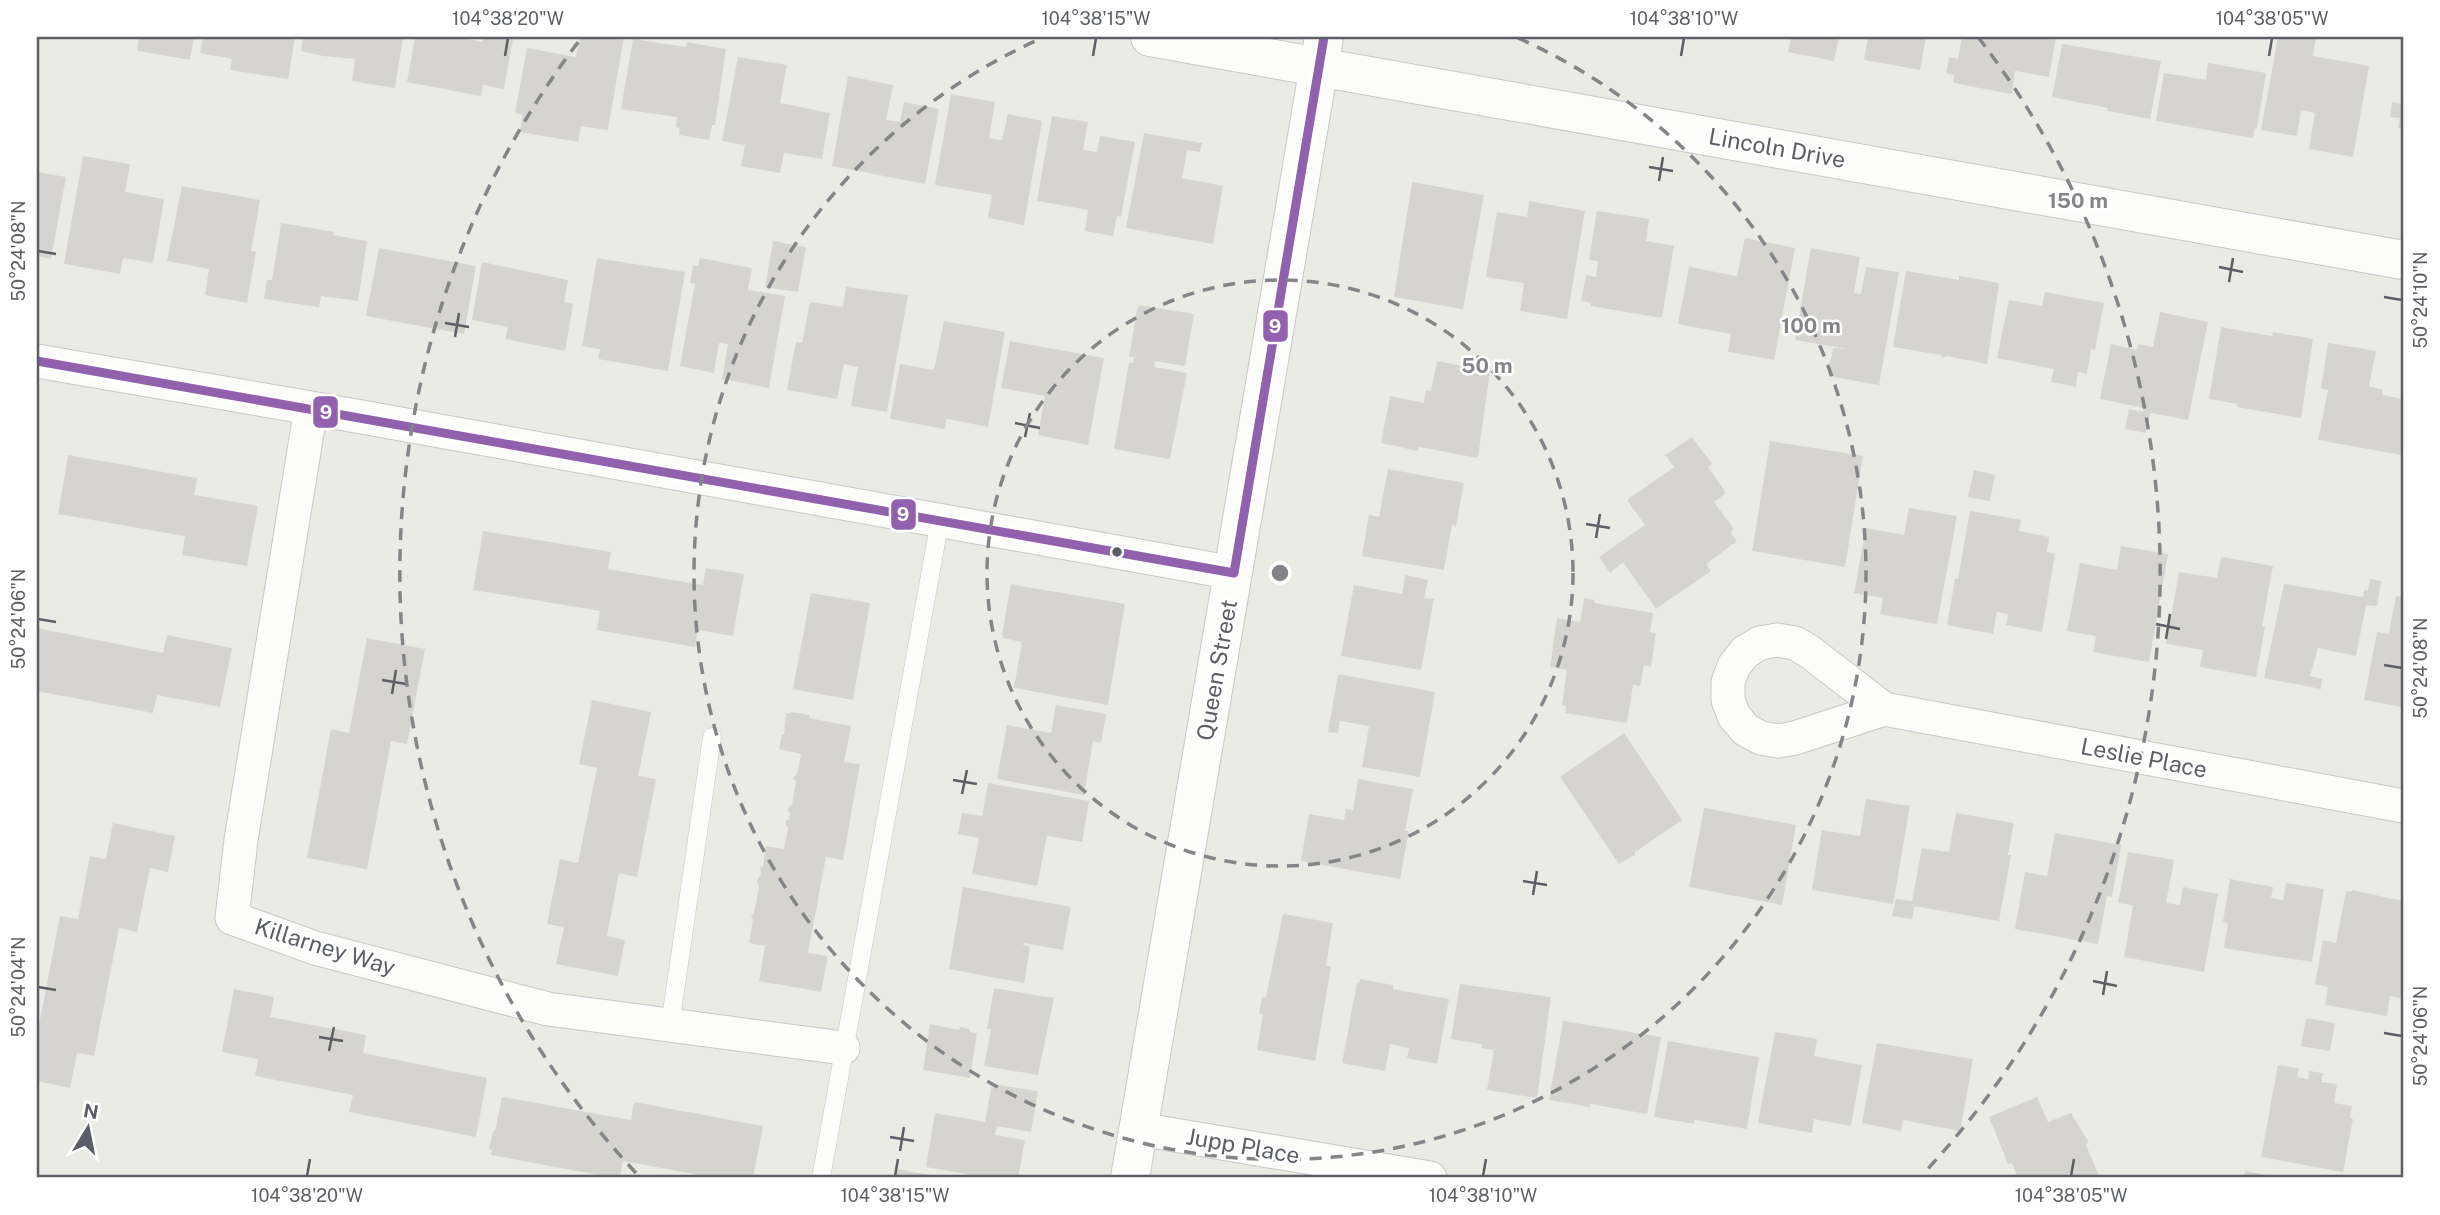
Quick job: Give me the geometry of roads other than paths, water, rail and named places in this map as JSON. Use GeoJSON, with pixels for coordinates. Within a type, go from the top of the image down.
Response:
{"type":"FeatureCollection","features":[{"type":"Feature","properties":{"kind":"street","name":"Lincoln Drive"},"geometry":{"type":"LineString","coordinates":[[1150,37],[1321,52],[2403,260]]}},
{"type":"Feature","properties":{"kind":"street","name":"Queen Street"},"geometry":{"type":"LineString","coordinates":[[1130,1178],[1321,52]]}},
{"type":"Feature","properties":{"kind":"street"},"geometry":{"type":"LineString","coordinates":[[37,361],[1234,573]]}},
{"type":"Feature","properties":{"kind":"street","name":"Killarney Way"},"geometry":{"type":"LineString","coordinates":[[311,408],[241,840],[232,918],[315,948],[548,1009],[843,1048]]}},
{"type":"Feature","properties":{"kind":"street","name":"Leslie Place"},"geometry":{"type":"LineString","coordinates":[[1884,709],[2403,806]]}},
{"type":"Feature","properties":{"kind":"street","name":"Jupp Place"},"geometry":{"type":"LineString","coordinates":[[1139,1129],[1430,1178]]}},
{"type":"Feature","properties":{"kind":"lane"},"geometry":{"type":"LineString","coordinates":[[821,1178],[940,520]]}},
{"type":"Feature","properties":{"kind":"lane"},"geometry":{"type":"LineString","coordinates":[[670,1025],[712,737]]}}]}
